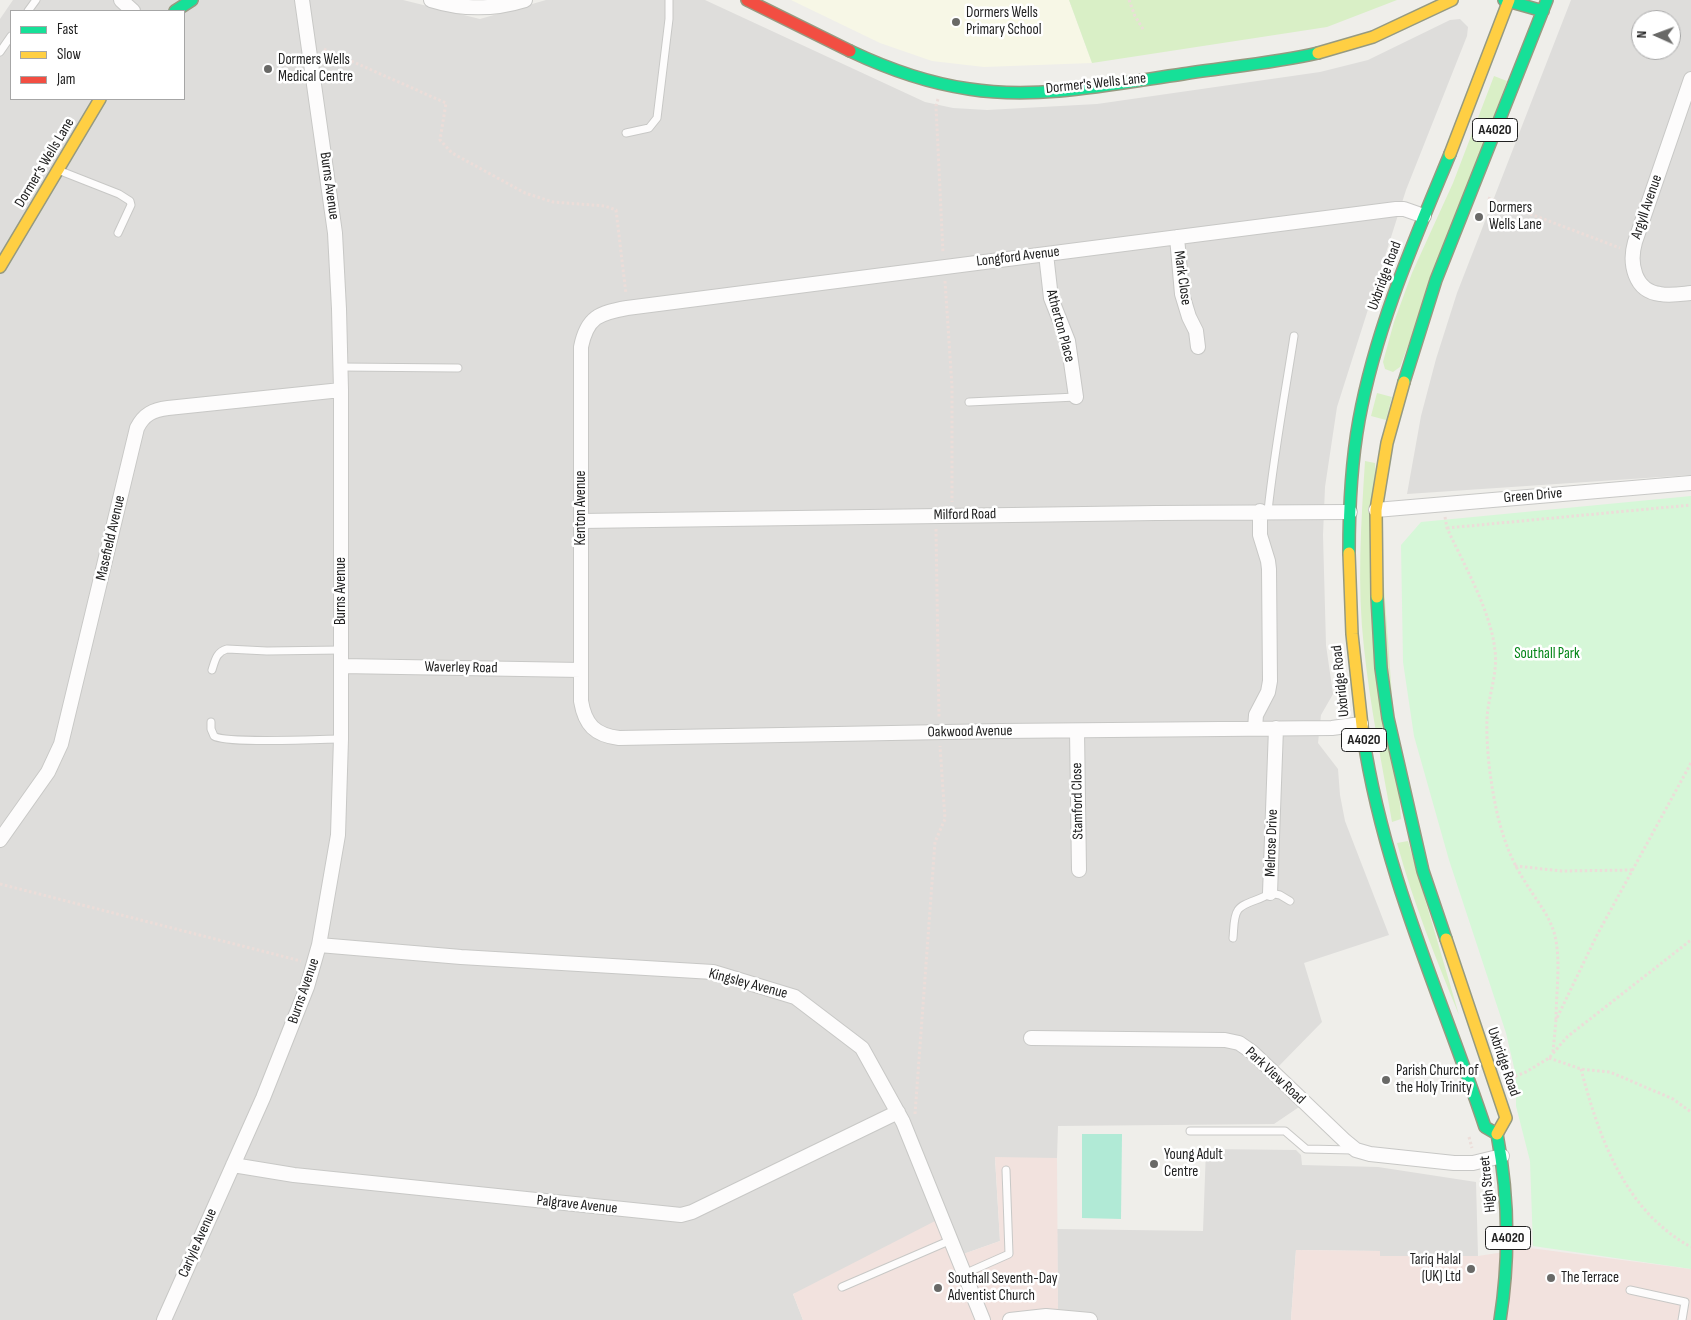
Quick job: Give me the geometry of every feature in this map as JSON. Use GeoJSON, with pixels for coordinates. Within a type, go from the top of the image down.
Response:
{"type":"FeatureCollection","features":[{"type":"Feature","properties":{"kind":"main road"},"geometry":{"type":"LineString","coordinates":[[177,10],[192,0]]}},
{"type":"Feature","properties":{"kind":"main road","name":"Dormer's Wells Lane"},"geometry":{"type":"LineString","coordinates":[[746,0],[886,66],[942,85],[987,91],[1050,90],[1136,80],[1300,56],[1345,47],[1384,33],[1452,0]]}},
{"type":"Feature","properties":{"kind":"main road"},"geometry":{"type":"LineString","coordinates":[[1507,0],[1543,11]]}},
{"type":"Feature","properties":{"kind":"main road","name":"Uxbridge Road"},"geometry":{"type":"LineString","coordinates":[[1507,0],[1465,117],[1388,307],[1379,380],[1357,434],[1350,512],[1352,637],[1361,724],[1383,834],[1399,890],[1466,1070],[1484,1127],[1497,1134],[1506,1118],[1439,924],[1423,871],[1405,830],[1381,668],[1377,614],[1376,510],[1381,472],[1403,385],[1436,280],[1547,0]]}},
{"type":"Feature","properties":{"kind":"main road","name":"Dormer’s Wells Lane"},"geometry":{"type":"LineString","coordinates":[[0,267],[99,100]]}},
{"type":"Feature","properties":{"kind":"main road"},"geometry":{"type":"LineString","coordinates":[[1379,380],[1403,385]]}},
{"type":"Feature","properties":{"kind":"main road"},"geometry":{"type":"LineString","coordinates":[[1383,834],[1405,830]]}},
{"type":"Feature","properties":{"kind":"main road","name":"High Street"},"geometry":{"type":"LineString","coordinates":[[1497,1134],[1502,1156],[1508,1243],[1503,1319]]}},
{"type":"Feature","properties":{"kind":"street","name":"Burns Avenue"},"geometry":{"type":"LineString","coordinates":[[233,1166],[276,1065],[314,965],[338,835],[341,739],[341,367],[335,233],[302,0]]}},
{"type":"Feature","properties":{"kind":"street"},"geometry":{"type":"LineString","coordinates":[[430,0],[446,5],[473,8],[499,7],[525,0]]}},
{"type":"Feature","properties":{"kind":"street","name":"Argyll Avenue"},"geometry":{"type":"LineString","coordinates":[[1691,79],[1635,242],[1633,253],[1635,275],[1646,289],[1658,294],[1691,293]]}},
{"type":"Feature","properties":{"kind":"street","name":"Longford Avenue"},"geometry":{"type":"LineString","coordinates":[[611,311],[944,266],[1396,209],[1404,209],[1424,216]]}},
{"type":"Feature","properties":{"kind":"street","name":"Mark Close"},"geometry":{"type":"LineString","coordinates":[[1177,237],[1182,294],[1189,317],[1196,331],[1198,347]]}},
{"type":"Feature","properties":{"kind":"street","name":"Atherton Place"},"geometry":{"type":"LineString","coordinates":[[1046,254],[1051,298],[1068,341],[1076,397]]}},
{"type":"Feature","properties":{"kind":"street","name":"Kenton Avenue"},"geometry":{"type":"LineString","coordinates":[[586,719],[581,701],[580,670],[581,347],[584,331],[594,318],[611,311]]}},
{"type":"Feature","properties":{"kind":"street","name":"Masefield Avenue"},"geometry":{"type":"LineString","coordinates":[[0,840],[48,772],[61,744],[134,438],[141,421],[150,412],[168,408],[341,390]]}},
{"type":"Feature","properties":{"kind":"street","name":"Green Drive"},"geometry":{"type":"LineString","coordinates":[[1376,510],[1691,483]]}},
{"type":"Feature","properties":{"kind":"street"},"geometry":{"type":"LineString","coordinates":[[1255,728],[1256,715],[1268,692],[1270,681],[1268,561],[1260,535],[1264,511]]}},
{"type":"Feature","properties":{"kind":"street","name":"Milford Road"},"geometry":{"type":"LineString","coordinates":[[581,522],[952,515],[1264,511],[1350,512]]}},
{"type":"Feature","properties":{"kind":"street","name":"Waverley Road"},"geometry":{"type":"LineString","coordinates":[[341,666],[580,670]]}},
{"type":"Feature","properties":{"kind":"street","name":"Oakwood Avenue"},"geometry":{"type":"LineString","coordinates":[[586,719],[595,730],[602,734],[619,738],[939,732],[1332,728],[1361,724]]}},
{"type":"Feature","properties":{"kind":"street","name":"Melrose Drive"},"geometry":{"type":"LineString","coordinates":[[1270,893],[1276,728]]}},
{"type":"Feature","properties":{"kind":"street","name":"Stamford Close"},"geometry":{"type":"LineString","coordinates":[[1077,731],[1079,870]]}},
{"type":"Feature","properties":{"kind":"street","name":"Kingsley Avenue"},"geometry":{"type":"LineString","coordinates":[[319,945],[713,972],[795,997],[862,1048],[901,1117],[983,1320]]}},
{"type":"Feature","properties":{"kind":"street","name":"Park View Road"},"geometry":{"type":"LineString","coordinates":[[1032,1038],[1225,1040],[1239,1043],[1252,1052],[1356,1150],[1370,1154],[1454,1163],[1473,1163],[1502,1156]]}},
{"type":"Feature","properties":{"kind":"street","name":"Palgrave Avenue"},"geometry":{"type":"LineString","coordinates":[[233,1166],[304,1176],[681,1215],[692,1212],[901,1117]]}},
{"type":"Feature","properties":{"kind":"street","name":"Carlyle Avenue"},"geometry":{"type":"LineString","coordinates":[[164,1320],[233,1166]]}},
{"type":"Feature","properties":{"kind":"street"},"geometry":{"type":"LineString","coordinates":[[1010,1320],[1046,1316],[1090,1320]]}},
{"type":"Feature","properties":{"kind":"lane"},"geometry":{"type":"LineString","coordinates":[[626,133],[649,128],[656,118],[669,19],[669,0]]}},
{"type":"Feature","properties":{"kind":"lane"},"geometry":{"type":"LineString","coordinates":[[0,52],[10,37]]}},
{"type":"Feature","properties":{"kind":"lane"},"geometry":{"type":"LineString","coordinates":[[58,170],[118,194],[130,201],[131,205],[118,233]]}},
{"type":"Feature","properties":{"kind":"lane"},"geometry":{"type":"LineString","coordinates":[[1264,511],[1282,418],[1294,336]]}},
{"type":"Feature","properties":{"kind":"lane"},"geometry":{"type":"LineString","coordinates":[[341,367],[458,368]]}},
{"type":"Feature","properties":{"kind":"lane"},"geometry":{"type":"LineString","coordinates":[[969,402],[1076,397]]}},
{"type":"Feature","properties":{"kind":"lane"},"geometry":{"type":"LineString","coordinates":[[212,670],[215,658],[221,651],[227,649],[267,651],[341,650]]}},
{"type":"Feature","properties":{"kind":"lane"},"geometry":{"type":"LineString","coordinates":[[211,722],[214,736],[220,738],[259,740],[341,739]]}},
{"type":"Feature","properties":{"kind":"lane"},"geometry":{"type":"LineString","coordinates":[[1270,893],[1280,895],[1290,901]]}},
{"type":"Feature","properties":{"kind":"lane","name":"Melrose Drive"},"geometry":{"type":"LineString","coordinates":[[1234,938],[1235,918],[1238,910],[1244,905],[1265,897],[1270,893]]}},
{"type":"Feature","properties":{"kind":"lane"},"geometry":{"type":"LineString","coordinates":[[1190,1131],[1284,1131],[1306,1149],[1356,1150]]}},
{"type":"Feature","properties":{"kind":"lane"},"geometry":{"type":"LineString","coordinates":[[964,1274],[1009,1254],[1006,1170]]}},
{"type":"Feature","properties":{"kind":"lane"},"geometry":{"type":"LineString","coordinates":[[842,1287],[951,1240]]}},
{"type":"Feature","properties":{"kind":"lane"},"geometry":{"type":"LineString","coordinates":[[1630,1290],[1685,1302],[1682,1320]]}},
{"type":"Feature","properties":{"kind":"path"},"geometry":{"type":"LineString","coordinates":[[1130,0],[1135,16],[1143,29]]}},
{"type":"Feature","properties":{"kind":"path"},"geometry":{"type":"LineString","coordinates":[[324,49],[446,103],[440,140],[452,153],[525,193],[553,202],[605,206],[616,210],[627,308]]}},
{"type":"Feature","properties":{"kind":"path"},"geometry":{"type":"LineString","coordinates":[[942,85],[936,106],[952,386],[952,515]]}},
{"type":"Feature","properties":{"kind":"path"},"geometry":{"type":"LineString","coordinates":[[1471,191],[1633,253]]}},
{"type":"Feature","properties":{"kind":"path"},"geometry":{"type":"LineString","coordinates":[[1442,504],[1447,528],[1483,608],[1492,633],[1496,653],[1490,700],[1488,740],[1498,815],[1506,845],[1515,866],[1548,916],[1555,935],[1558,954],[1553,1052]]}},
{"type":"Feature","properties":{"kind":"path"},"geometry":{"type":"LineString","coordinates":[[1447,528],[1691,505]]}},
{"type":"Feature","properties":{"kind":"path"},"geometry":{"type":"LineString","coordinates":[[901,1117],[915,1118],[935,842],[945,819],[939,732],[936,516]]}},
{"type":"Feature","properties":{"kind":"path"},"geometry":{"type":"LineString","coordinates":[[1556,1020],[1597,935],[1691,763]]}},
{"type":"Feature","properties":{"kind":"path"},"geometry":{"type":"LineString","coordinates":[[1515,866],[1575,871],[1634,870]]}},
{"type":"Feature","properties":{"kind":"path"},"geometry":{"type":"LineString","coordinates":[[0,884],[314,965]]}},
{"type":"Feature","properties":{"kind":"path"},"geometry":{"type":"LineString","coordinates":[[1504,1076],[1516,1076],[1549,1058],[1567,1037],[1691,940]]}},
{"type":"Feature","properties":{"kind":"path"},"geometry":{"type":"LineString","coordinates":[[1549,1058],[1581,1069],[1610,1072],[1673,1099],[1691,1112]]}},
{"type":"Feature","properties":{"kind":"path"},"geometry":{"type":"LineString","coordinates":[[1581,1069],[1592,1111],[1606,1150],[1627,1186],[1650,1217],[1679,1241],[1691,1247]]}},
{"type":"Feature","properties":{"kind":"shaded area"},"geometry":{"type":"Polygon","coordinates":[[[13,0],[403,0],[480,19],[546,0],[705,0],[925,102],[953,108],[987,110],[1097,104],[1320,72],[1368,60],[1450,20],[1460,19],[1468,27],[1467,36],[1406,190],[1337,407],[1325,487],[1323,535],[1326,645],[1333,694],[1321,715],[1318,743],[1338,769],[1345,821],[1389,935],[1304,963],[1322,1022],[1276,1069],[1305,1103],[1274,1124],[1058,1126],[1057,1158],[995,1158],[1000,1241],[955,1257],[793,1294],[803,1320],[0,1320],[0,19],[13,0]]]}},
{"type":"Feature","properties":{"kind":"shaded area","name":"Dormers Wells Primary School"},"geometry":{"type":"Polygon","coordinates":[[[791,0],[1069,0],[1092,63],[984,67],[932,61],[880,43],[791,0]]]}},
{"type":"Feature","properties":{"kind":"shaded area"},"geometry":{"type":"Polygon","coordinates":[[[1571,0],[1691,0],[1691,475],[1407,494],[1421,416],[1436,359],[1457,293],[1571,0]]]}},
{"type":"Feature","properties":{"kind":"shaded area"},"geometry":{"type":"Polygon","coordinates":[[[1206,1149],[1296,1150],[1301,1155],[1302,1165],[1378,1167],[1476,1182],[1478,1256],[1380,1256],[1380,1251],[1296,1250],[1291,1320],[1072,1320],[1058,1314],[1057,1229],[1203,1231],[1206,1149]]]}},
{"type":"Feature","properties":{"kind":"shaded area"},"geometry":{"type":"Polygon","coordinates":[[[995,1157],[1057,1158],[1058,1313],[1072,1320],[803,1320],[793,1294],[939,1219],[955,1257],[1000,1241],[995,1157]]]}},
{"type":"Feature","properties":{"kind":"shaded area"},"geometry":{"type":"Polygon","coordinates":[[[1530,1248],[1691,1269],[1691,1320],[1291,1320],[1296,1250],[1380,1251],[1380,1256],[1478,1256],[1530,1248]]]}},
{"type":"Feature","properties":{"kind":"green space"},"geometry":{"type":"Polygon","coordinates":[[[1069,0],[1397,0],[1327,27],[1092,63],[1069,0]]]}},
{"type":"Feature","properties":{"kind":"green space"},"geometry":{"type":"Polygon","coordinates":[[[1494,76],[1507,81],[1400,367],[1393,372],[1385,369],[1383,362],[1394,322],[1412,273],[1453,183],[1494,76]]]}},
{"type":"Feature","properties":{"kind":"green space"},"geometry":{"type":"Polygon","coordinates":[[[1377,393],[1392,397],[1386,420],[1371,416],[1377,393]]]}},
{"type":"Feature","properties":{"kind":"green space"},"geometry":{"type":"Polygon","coordinates":[[[1365,461],[1375,463],[1401,819],[1392,822],[1376,735],[1362,625],[1360,554],[1365,461]]]}},
{"type":"Feature","properties":{"kind":"green space","name":"Southall Park"},"geometry":{"type":"Polygon","coordinates":[[[1691,496],[1691,1269],[1533,1246],[1530,1161],[1516,1106],[1516,1076],[1506,1033],[1449,860],[1414,736],[1403,662],[1401,545],[1421,522],[1691,496]]]}},
{"type":"Feature","properties":{"kind":"green space"},"geometry":{"type":"Polygon","coordinates":[[[1408,841],[1459,1015],[1425,930],[1403,865],[1397,843],[1408,841]]]}},
{"type":"Feature","properties":{"kind":"green space"},"geometry":{"type":"Polygon","coordinates":[[[1082,1134],[1122,1134],[1121,1219],[1082,1218],[1082,1134]]]}},
{"type":"Feature","properties":{"kind":"traffic: fast"},"geometry":{"type":"LineString","coordinates":[[177,10],[192,0]]}},
{"type":"Feature","properties":{"kind":"traffic: fast"},"geometry":{"type":"LineString","coordinates":[[1504,0],[1543,11]]}},
{"type":"Feature","properties":{"kind":"traffic: fast"},"geometry":{"type":"LineString","coordinates":[[1404,382],[1436,280],[1547,0]]}},
{"type":"Feature","properties":{"kind":"traffic: fast"},"geometry":{"type":"LineString","coordinates":[[850,51],[879,64],[938,83],[969,89],[1022,93],[1103,86],[1318,53]]}},
{"type":"Feature","properties":{"kind":"traffic: fast"},"geometry":{"type":"LineString","coordinates":[[1349,553],[1352,470],[1366,385],[1397,285],[1450,154]]}},
{"type":"Feature","properties":{"kind":"traffic: fast"},"geometry":{"type":"LineString","coordinates":[[1377,597],[1381,668],[1388,718],[1423,871],[1446,939]]}},
{"type":"Feature","properties":{"kind":"traffic: fast"},"geometry":{"type":"LineString","coordinates":[[1363,735],[1372,787],[1385,837],[1415,934],[1485,1127],[1497,1134]]}},
{"type":"Feature","properties":{"kind":"traffic: fast"},"geometry":{"type":"LineString","coordinates":[[1497,1134],[1504,1181],[1507,1227],[1507,1250],[1500,1320]]}},
{"type":"Feature","properties":{"kind":"traffic: slow"},"geometry":{"type":"LineString","coordinates":[[1318,53],[1373,37],[1452,0]]}},
{"type":"Feature","properties":{"kind":"traffic: slow"},"geometry":{"type":"LineString","coordinates":[[1450,154],[1509,0]]}},
{"type":"Feature","properties":{"kind":"traffic: slow"},"geometry":{"type":"LineString","coordinates":[[0,267],[99,100]]}},
{"type":"Feature","properties":{"kind":"traffic: slow"},"geometry":{"type":"LineString","coordinates":[[1377,597],[1376,510],[1387,443],[1404,382]]}},
{"type":"Feature","properties":{"kind":"traffic: slow"},"geometry":{"type":"LineString","coordinates":[[1349,553],[1352,634],[1363,735]]}},
{"type":"Feature","properties":{"kind":"traffic: slow"},"geometry":{"type":"LineString","coordinates":[[1446,939],[1506,1118],[1497,1134]]}},
{"type":"Feature","properties":{"kind":"traffic: jam"},"geometry":{"type":"LineString","coordinates":[[747,0],[850,51]]}},
{"type":"Feature","properties":{"kind":"place","name":"Dormers Wells Primary School"},"geometry":{"type":"Point","coordinates":[956,22]}},
{"type":"Feature","properties":{"kind":"place","name":"Dormers Wells Medical Centre"},"geometry":{"type":"Point","coordinates":[268,69]}},
{"type":"Feature","properties":{"kind":"place","name":"Dormers Wells Lane"},"geometry":{"type":"Point","coordinates":[1479,217]}},
{"type":"Feature","properties":{"kind":"place","name":"Parish Church of the Holy Trinity"},"geometry":{"type":"Point","coordinates":[1386,1080]}},
{"type":"Feature","properties":{"kind":"place","name":"Young Adult Centre"},"geometry":{"type":"Point","coordinates":[1154,1164]}},
{"type":"Feature","properties":{"kind":"place","name":"Tariq Halal (UK) Ltd"},"geometry":{"type":"Point","coordinates":[1471,1269]}},
{"type":"Feature","properties":{"kind":"place","name":"The Terrace"},"geometry":{"type":"Point","coordinates":[1551,1278]}},
{"type":"Feature","properties":{"kind":"place","name":"Southall Seventh-Day Adventist Church"},"geometry":{"type":"Point","coordinates":[938,1288]}}]}
